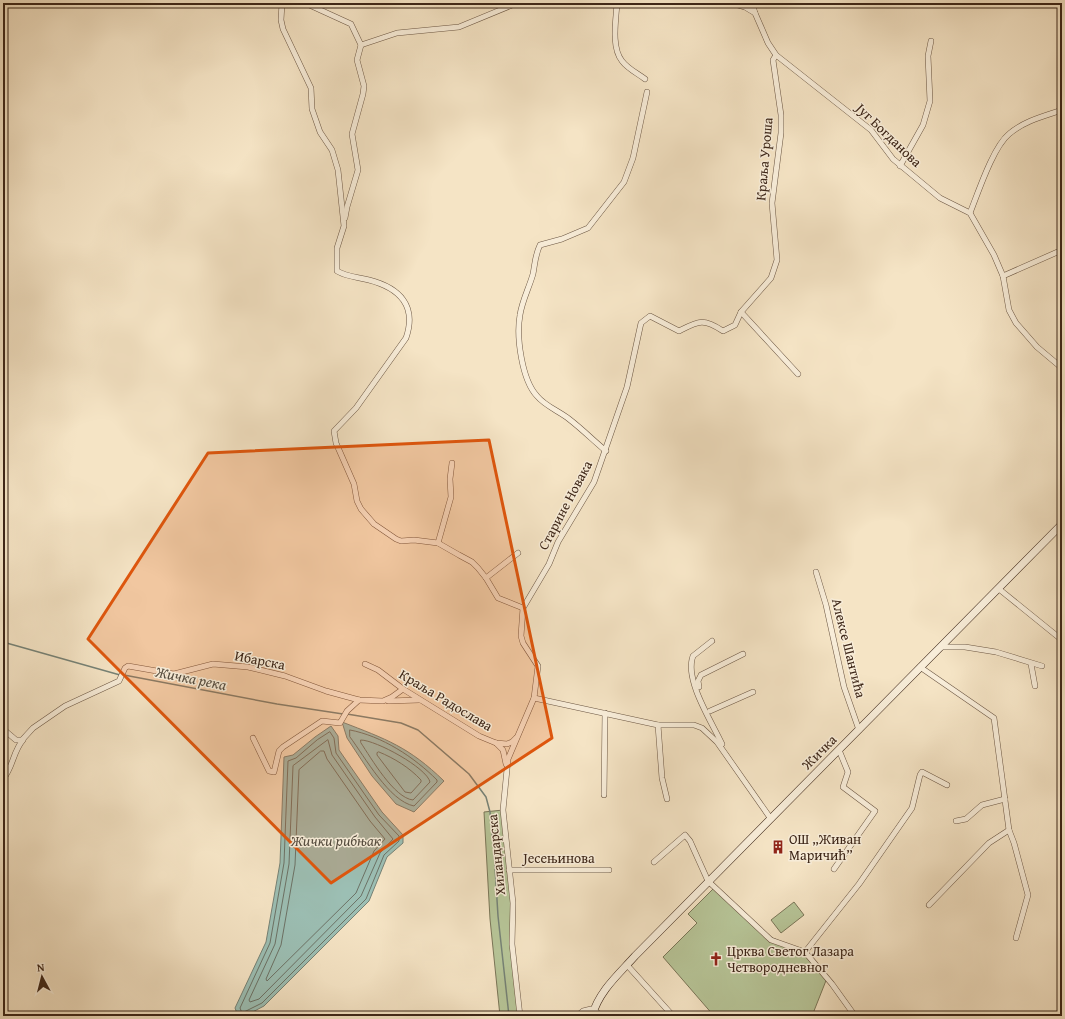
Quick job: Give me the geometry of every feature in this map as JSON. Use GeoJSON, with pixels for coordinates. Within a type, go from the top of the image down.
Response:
{"type":"FeatureCollection","features":[{"type":"Feature","properties":{"kind":"main road","name":"Жичка"},"geometry":{"type":"LineString","coordinates":[[593,1012],[597,1000],[604,990],[627,965],[708,881],[1062,524]]}},
{"type":"Feature","properties":{"kind":"street"},"geometry":{"type":"LineString","coordinates":[[282,3],[281,20],[283,29],[305,72],[311,88],[312,109],[320,132],[332,150],[336,161],[340,182],[344,226]]}},
{"type":"Feature","properties":{"kind":"street"},"geometry":{"type":"LineString","coordinates":[[306,3],[351,24],[361,45],[357,60],[364,86],[352,134],[358,170],[337,248],[337,271],[343,275],[370,280],[387,287],[405,300],[410,314],[409,329],[406,338],[356,408],[334,431],[336,442],[354,484],[357,501],[367,516],[396,539],[401,541],[414,540],[438,544],[472,562],[486,578],[498,598],[523,608]]}},
{"type":"Feature","properties":{"kind":"street"},"geometry":{"type":"LineString","coordinates":[[361,45],[397,33],[459,27],[517,3]]}},
{"type":"Feature","properties":{"kind":"street"},"geometry":{"type":"LineString","coordinates":[[617,3],[616,46],[618,55],[631,69],[645,78]]}},
{"type":"Feature","properties":{"kind":"street"},"geometry":{"type":"LineString","coordinates":[[731,3],[745,7],[755,13]]}},
{"type":"Feature","properties":{"kind":"street","name":"Југ Богданова"},"geometry":{"type":"LineString","coordinates":[[752,3],[768,43],[776,55],[871,130],[900,166],[940,198],[970,213]]}},
{"type":"Feature","properties":{"kind":"street"},"geometry":{"type":"LineString","coordinates":[[900,166],[923,125],[930,101],[928,56],[931,41]]}},
{"type":"Feature","properties":{"kind":"street","name":"Краља Уроша"},"geometry":{"type":"LineString","coordinates":[[606,451],[627,387],[641,323],[650,316],[678,331],[698,321],[710,322],[723,331],[735,325],[741,312],[771,278],[777,260],[772,203],[781,133],[781,115],[773,60],[776,55]]}},
{"type":"Feature","properties":{"kind":"street","name":"Старине Новака"},"geometry":{"type":"LineString","coordinates":[[534,698],[538,666],[520,636],[523,608],[549,564],[558,542],[594,482],[606,451],[569,419],[538,398],[529,386],[525,376],[523,364],[519,325],[520,314],[533,275],[536,254],[540,245],[562,239],[588,228],[624,182],[633,158],[647,92]]}},
{"type":"Feature","properties":{"kind":"street"},"geometry":{"type":"LineString","coordinates":[[1062,110],[1026,123],[1008,134],[994,155],[970,213],[994,255],[1003,276],[1008,310],[1016,323],[1037,347],[1062,368]]}},
{"type":"Feature","properties":{"kind":"street"},"geometry":{"type":"LineString","coordinates":[[1003,276],[1062,250]]}},
{"type":"Feature","properties":{"kind":"street"},"geometry":{"type":"LineString","coordinates":[[741,312],[798,374]]}},
{"type":"Feature","properties":{"kind":"street"},"geometry":{"type":"LineString","coordinates":[[438,544],[451,497],[450,479],[452,463]]}},
{"type":"Feature","properties":{"kind":"street"},"geometry":{"type":"LineString","coordinates":[[486,578],[518,553]]}},
{"type":"Feature","properties":{"kind":"street","name":"Алексе Шантића"},"geometry":{"type":"LineString","coordinates":[[816,572],[826,604],[844,687],[859,730]]}},
{"type":"Feature","properties":{"kind":"street"},"geometry":{"type":"LineString","coordinates":[[999,589],[1062,640]]}},
{"type":"Feature","properties":{"kind":"street"},"geometry":{"type":"LineString","coordinates":[[712,640],[693,656],[691,667],[700,699],[726,753]]}},
{"type":"Feature","properties":{"kind":"street"},"geometry":{"type":"LineString","coordinates":[[941,647],[996,652],[1031,664],[1042,666]]}},
{"type":"Feature","properties":{"kind":"street"},"geometry":{"type":"LineString","coordinates":[[715,729],[716,725],[701,695],[698,685],[699,678],[701,675],[742,654]]}},
{"type":"Feature","properties":{"kind":"street","name":"Ибарска"},"geometry":{"type":"LineString","coordinates":[[24,739],[33,728],[48,717],[81,697],[116,682],[126,666],[174,674],[213,664],[248,667],[285,676],[326,692],[359,700],[419,700]]}},
{"type":"Feature","properties":{"kind":"street","name":"Краља Радослава"},"geometry":{"type":"LineString","coordinates":[[365,664],[378,670],[419,700],[479,736],[496,743],[512,742],[517,738]]}},
{"type":"Feature","properties":{"kind":"street"},"geometry":{"type":"LineString","coordinates":[[1031,664],[1035,686]]}},
{"type":"Feature","properties":{"kind":"street"},"geometry":{"type":"LineString","coordinates":[[920,668],[994,718],[1009,830],[1014,843],[1028,896],[1016,938]]}},
{"type":"Feature","properties":{"kind":"street"},"geometry":{"type":"LineString","coordinates":[[383,701],[392,697],[403,689]]}},
{"type":"Feature","properties":{"kind":"street"},"geometry":{"type":"LineString","coordinates":[[710,711],[753,692]]}},
{"type":"Feature","properties":{"kind":"street"},"geometry":{"type":"LineString","coordinates":[[534,698],[658,725],[694,725],[702,728],[726,753],[771,819]]}},
{"type":"Feature","properties":{"kind":"street","name":"Хиландарска"},"geometry":{"type":"LineString","coordinates":[[520,1016],[512,944],[513,903],[503,810],[506,767],[534,698]]}},
{"type":"Feature","properties":{"kind":"street"},"geometry":{"type":"LineString","coordinates":[[253,738],[269,771],[274,772],[279,751],[282,747],[289,744],[320,722],[326,721],[340,723],[347,711],[359,700]]}},
{"type":"Feature","properties":{"kind":"street"},"geometry":{"type":"LineString","coordinates":[[604,795],[605,713]]}},
{"type":"Feature","properties":{"kind":"street"},"geometry":{"type":"LineString","coordinates":[[658,725],[662,778],[667,799]]}},
{"type":"Feature","properties":{"kind":"street"},"geometry":{"type":"LineString","coordinates":[[3,730],[16,740],[20,741],[24,739]]}},
{"type":"Feature","properties":{"kind":"street"},"geometry":{"type":"LineString","coordinates":[[3,779],[7,774],[17,749],[24,739]]}},
{"type":"Feature","properties":{"kind":"street"},"geometry":{"type":"LineString","coordinates":[[496,743],[503,750],[506,767]]}},
{"type":"Feature","properties":{"kind":"street"},"geometry":{"type":"LineString","coordinates":[[834,869],[875,811],[843,787],[848,772],[839,750]]}},
{"type":"Feature","properties":{"kind":"street"},"geometry":{"type":"LineString","coordinates":[[805,952],[859,884],[912,808],[922,772],[947,785]]}},
{"type":"Feature","properties":{"kind":"street"},"geometry":{"type":"LineString","coordinates":[[956,821],[966,820],[982,805],[1005,798]]}},
{"type":"Feature","properties":{"kind":"street"},"geometry":{"type":"LineString","coordinates":[[929,905],[989,843],[1009,830]]}},
{"type":"Feature","properties":{"kind":"street"},"geometry":{"type":"LineString","coordinates":[[654,862],[685,835],[690,841],[708,881],[770,940],[805,952],[832,984],[855,1016]]}},
{"type":"Feature","properties":{"kind":"street","name":"Јесењинова"},"geometry":{"type":"LineString","coordinates":[[509,870],[608,870]]}},
{"type":"Feature","properties":{"kind":"street"},"geometry":{"type":"LineString","coordinates":[[627,965],[673,1016]]}},
{"type":"Feature","properties":{"kind":"street"},"geometry":{"type":"LineString","coordinates":[[577,1016],[585,1010],[603,1016]]}},
{"type":"Feature","properties":{"kind":"highlighted area"},"geometry":{"type":"Polygon","coordinates":[[[489,440],[552,738],[331,883],[88,639],[208,453],[489,440]]]}},
{"type":"Feature","properties":{"kind":"green space"},"geometry":{"type":"Polygon","coordinates":[[[503,810],[513,903],[512,944],[520,1016],[500,1016],[490,919],[484,812],[503,810]]]}},
{"type":"Feature","properties":{"kind":"green space"},"geometry":{"type":"Polygon","coordinates":[[[715,887],[761,933],[805,952],[827,978],[812,1016],[714,1016],[663,957],[697,923],[688,914],[715,887]]]}},
{"type":"Feature","properties":{"kind":"green space"},"geometry":{"type":"Polygon","coordinates":[[[794,902],[804,915],[781,933],[771,920],[794,902]]]}},
{"type":"Feature","properties":{"kind":"water","name":"Жички рибњак"},"geometry":{"type":"Polygon","coordinates":[[[342,722],[396,745],[431,769],[444,781],[414,812],[396,804],[372,776],[347,738],[342,722]]]}},
{"type":"Feature","properties":{"kind":"water","name":"Жички рибњак"},"geometry":{"type":"Polygon","coordinates":[[[331,726],[338,736],[339,750],[382,812],[403,835],[403,843],[387,857],[369,901],[264,1006],[245,1016],[238,1016],[235,1008],[266,942],[280,863],[284,757],[293,755],[331,726]]]}},
{"type":"Feature","properties":{"kind":"waterway","name":"Жичка река"},"geometry":{"type":"LineString","coordinates":[[3,642],[120,675]]}},
{"type":"Feature","properties":{"kind":"waterway","name":"Жичка река"},"geometry":{"type":"LineString","coordinates":[[124,675],[277,704],[343,714]]}},
{"type":"Feature","properties":{"kind":"waterway"},"geometry":{"type":"LineString","coordinates":[[347,714],[401,723],[418,730],[469,774],[486,797],[490,812],[498,916],[509,1016]]}},
{"type":"Feature","properties":{"kind":"place","name":"ОШ „Живан Маричић”"},"geometry":{"type":"Point","coordinates":[778,847]}},
{"type":"Feature","properties":{"kind":"place","name":"Црква Светог Лазара Четвородневног"},"geometry":{"type":"Point","coordinates":[716,959]}}]}
